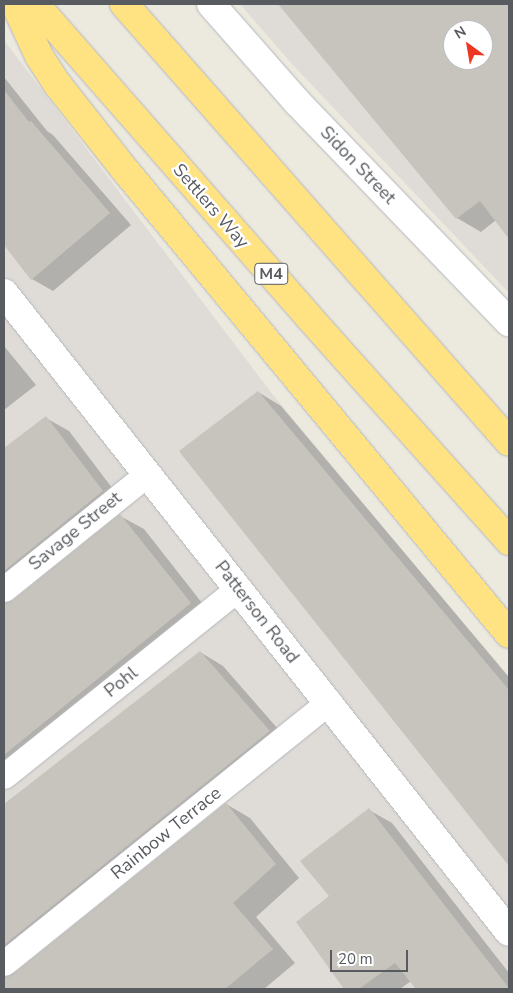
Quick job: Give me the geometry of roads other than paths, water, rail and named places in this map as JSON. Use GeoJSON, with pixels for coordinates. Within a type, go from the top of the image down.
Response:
{"type":"FeatureCollection","features":[{"type":"Feature","properties":{"kind":"highway"},"geometry":{"type":"LineString","coordinates":[[14,4],[39,56],[58,85],[119,162],[509,634]]}},
{"type":"Feature","properties":{"kind":"highway","name":"Settlers Way"},"geometry":{"type":"LineString","coordinates":[[35,4],[301,308],[509,541]]}},
{"type":"Feature","properties":{"kind":"highway"},"geometry":{"type":"LineString","coordinates":[[124,4],[509,442]]}},
{"type":"Feature","properties":{"kind":"street","name":"Sidon Street"},"geometry":{"type":"LineString","coordinates":[[211,4],[297,102],[509,322]]}},
{"type":"Feature","properties":{"kind":"street","name":"Patterson Road"},"geometry":{"type":"LineString","coordinates":[[4,293],[509,932]]}},
{"type":"Feature","properties":{"kind":"street","name":"Savage Street"},"geometry":{"type":"LineString","coordinates":[[4,589],[147,474]]}},
{"type":"Feature","properties":{"kind":"street","name":"Pohl"},"geometry":{"type":"LineString","coordinates":[[4,776],[239,588]]}},
{"type":"Feature","properties":{"kind":"street","name":"Rainbow Terrace"},"geometry":{"type":"LineString","coordinates":[[4,963],[329,702]]}}]}
